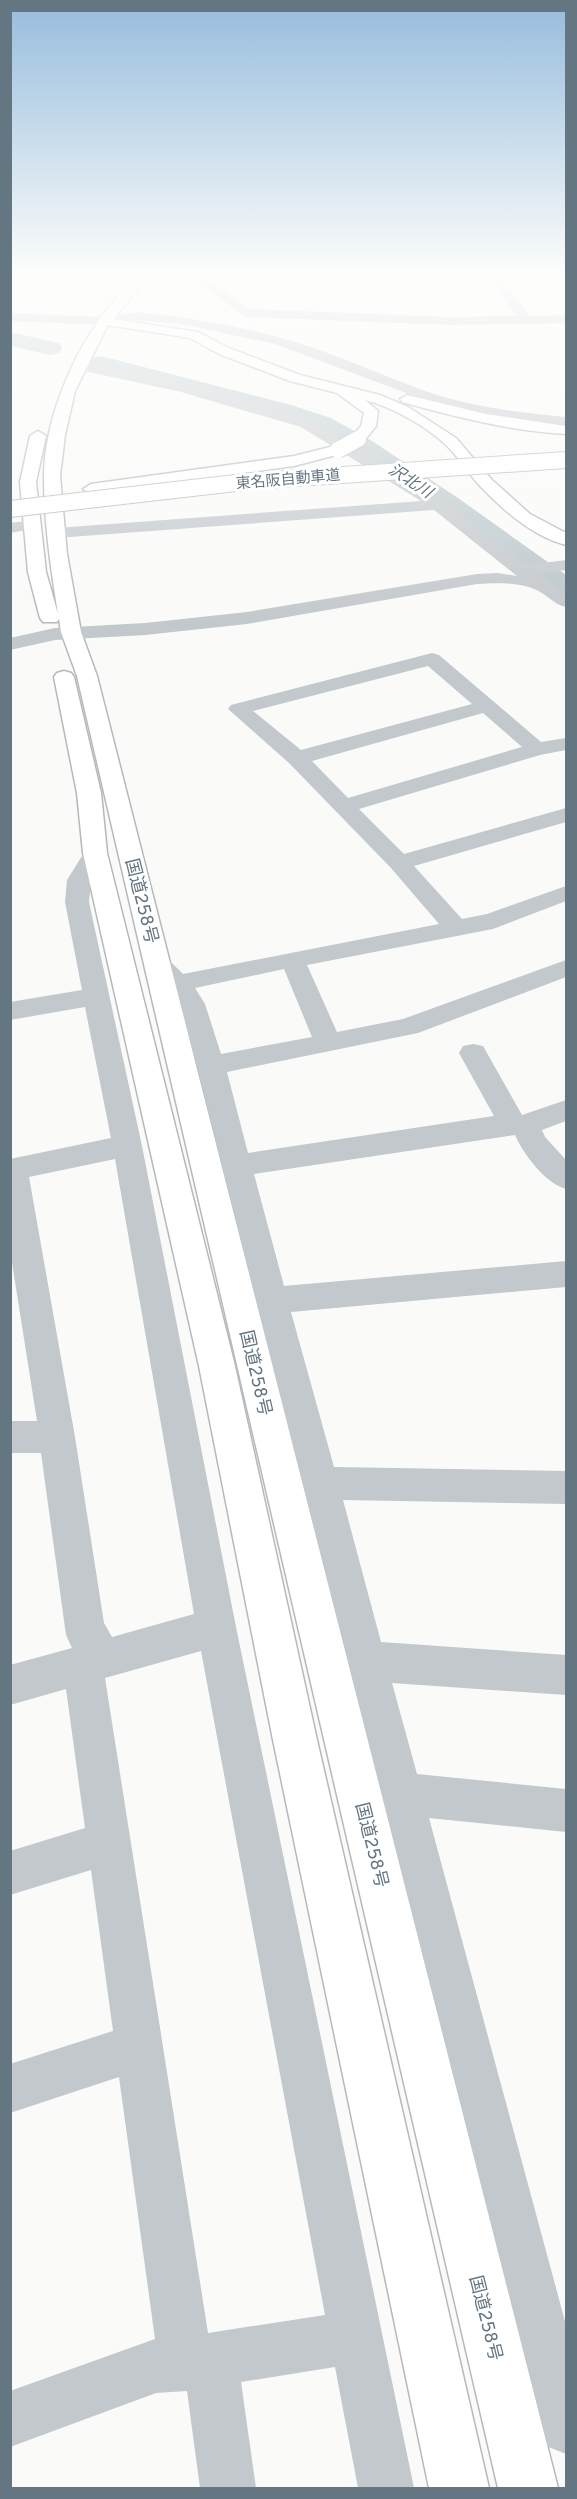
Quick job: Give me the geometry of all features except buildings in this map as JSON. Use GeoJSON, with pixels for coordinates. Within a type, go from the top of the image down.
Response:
{"type":"FeatureCollection","features":[{"type":"Feature","properties":{"kind":"highway","name":"国道258号"},"geometry":{"type":"LineString","coordinates":[[48,392],[28,482],[24,523],[37,572],[63,633],[87,676],[169,974],[281,1480],[528,2488]]}},
{"type":"Feature","properties":{"kind":"highway","name":"国道258号"},"geometry":{"type":"LineString","coordinates":[[24,523],[52,476],[57,435],[68,392]]}},
{"type":"Feature","properties":{"kind":"highway"},"geometry":{"type":"LineString","coordinates":[[10,500],[294,461],[338,450],[366,432],[372,419],[371,411],[343,392]]}},
{"type":"Feature","properties":{"kind":"highway"},"geometry":{"type":"LineString","coordinates":[[351,392],[375,398],[428,424],[451,441],[508,505],[540,528],[567,540]]}},
{"type":"Feature","properties":{"kind":"highway"},"geometry":{"type":"LineString","coordinates":[[387,392],[468,416],[525,426],[567,430]]}},
{"type":"Feature","properties":{"kind":"highway"},"geometry":{"type":"LineString","coordinates":[[407,399],[454,429],[476,447],[503,482],[538,513],[567,529]]}},
{"type":"Feature","properties":{"kind":"highway","name":"東名阪自動車道"},"geometry":{"type":"LineString","coordinates":[[24,523],[253,481],[567,460]]}},
{"type":"Feature","properties":{"kind":"highway","name":"東名阪自動車道"},"geometry":{"type":"LineString","coordinates":[[24,523],[103,506],[307,487],[567,469]]}},
{"type":"Feature","properties":{"kind":"highway"},"geometry":{"type":"LineString","coordinates":[[307,487],[342,488],[567,474]]}},
{"type":"Feature","properties":{"kind":"highway","name":"国道258号"},"geometry":{"type":"LineString","coordinates":[[63,633],[89,794],[95,853],[217,1366],[295,1740],[459,2488]]}},
{"type":"Feature","properties":{"kind":"street"},"geometry":{"type":"LineString","coordinates":[[196,392],[306,424],[438,505],[535,573],[567,602]]}},
{"type":"Feature","properties":{"kind":"street"},"geometry":{"type":"LineString","coordinates":[[415,392],[470,408],[522,417],[567,421]]}},
{"type":"Feature","properties":{"kind":"street"},"geometry":{"type":"LineString","coordinates":[[24,523],[438,505]]}},
{"type":"Feature","properties":{"kind":"street"},"geometry":{"type":"LineString","coordinates":[[10,644],[63,633],[207,623],[477,579],[535,573],[567,565]]}},
{"type":"Feature","properties":{"kind":"street"},"geometry":{"type":"LineString","coordinates":[[456,929],[399,862],[297,758],[238,709],[432,659],[537,749]]}},
{"type":"Feature","properties":{"kind":"street"},"geometry":{"type":"LineString","coordinates":[[297,758],[486,706]]}},
{"type":"Feature","properties":{"kind":"street"},"geometry":{"type":"LineString","coordinates":[[344,806],[537,749],[567,744]]}},
{"type":"Feature","properties":{"kind":"street"},"geometry":{"type":"LineString","coordinates":[[399,862],[567,815]]}},
{"type":"Feature","properties":{"kind":"street"},"geometry":{"type":"LineString","coordinates":[[95,853],[80,880],[78,902],[127,1146],[216,1627],[386,2488]]}},
{"type":"Feature","properties":{"kind":"street"},"geometry":{"type":"LineString","coordinates":[[169,974],[196,978],[456,929],[493,921],[567,893]]}},
{"type":"Feature","properties":{"kind":"street"},"geometry":{"type":"LineString","coordinates":[[293,960],[328,1042]]}},
{"type":"Feature","properties":{"kind":"street"},"geometry":{"type":"LineString","coordinates":[[211,1066],[408,1027],[567,968]]}},
{"type":"Feature","properties":{"kind":"street"},"geometry":{"type":"LineString","coordinates":[[169,974],[192,1004],[211,1066],[365,1661],[559,2369],[567,2426]]}},
{"type":"Feature","properties":{"kind":"street"},"geometry":{"type":"LineString","coordinates":[[10,1011],[96,996]]}},
{"type":"Feature","properties":{"kind":"street"},"geometry":{"type":"LineString","coordinates":[[473,1053],[519,1125],[567,1178]]}},
{"type":"Feature","properties":{"kind":"street"},"geometry":{"type":"LineString","coordinates":[[236,1166],[519,1125],[567,1110]]}},
{"type":"Feature","properties":{"kind":"street"},"geometry":{"type":"LineString","coordinates":[[127,1146],[12,1170],[57,1437],[86,1635],[93,1639],[91,1662],[110,1842],[139,2046],[199,2362],[228,2488]]}},
{"type":"Feature","properties":{"kind":"street"},"geometry":{"type":"LineString","coordinates":[[273,1300],[567,1274]]}},
{"type":"Feature","properties":{"kind":"street"},"geometry":{"type":"LineString","coordinates":[[10,1437],[57,1437]]}},
{"type":"Feature","properties":{"kind":"street"},"geometry":{"type":"LineString","coordinates":[[319,1483],[567,1487]]}},
{"type":"Feature","properties":{"kind":"street"},"geometry":{"type":"LineString","coordinates":[[10,1685],[216,1627]]}},
{"type":"Feature","properties":{"kind":"street"},"geometry":{"type":"LineString","coordinates":[[365,1661],[567,1675]]}},
{"type":"Feature","properties":{"kind":"street"},"geometry":{"type":"LineString","coordinates":[[403,1794],[567,1810]]}},
{"type":"Feature","properties":{"kind":"street"},"geometry":{"type":"LineString","coordinates":[[10,1873],[110,1842]]}},
{"type":"Feature","properties":{"kind":"street"},"geometry":{"type":"LineString","coordinates":[[10,2089],[139,2046]]}},
{"type":"Feature","properties":{"kind":"street"},"geometry":{"type":"LineString","coordinates":[[10,2419],[156,2366],[199,2362],[356,2337]]}},
{"type":"Feature","properties":{"kind":"waterway","name":"沢北川"},"geometry":{"type":"LineString","coordinates":[[211,392],[322,423],[363,447],[448,504],[566,589]]}}]}
